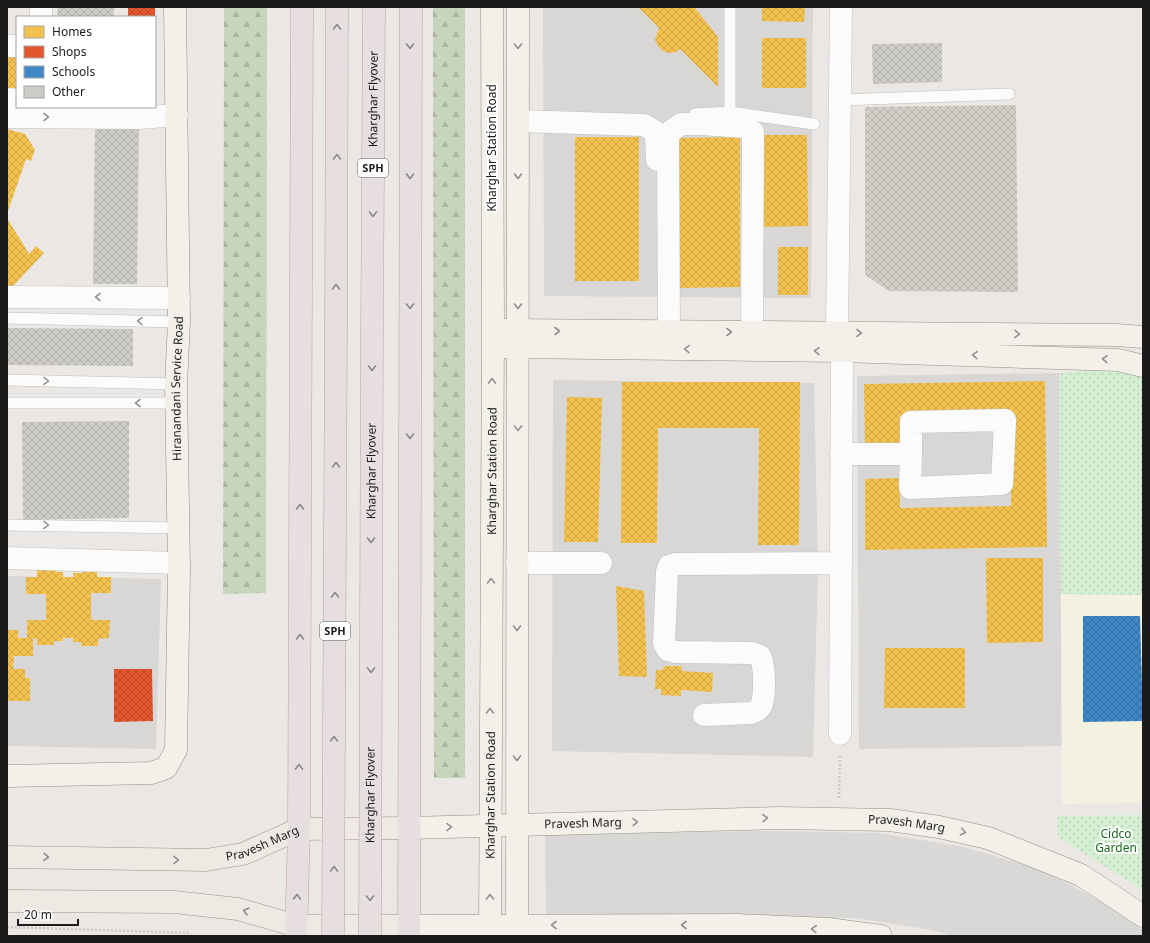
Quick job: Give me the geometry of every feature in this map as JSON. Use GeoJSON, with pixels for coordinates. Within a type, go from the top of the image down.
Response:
{"type":"FeatureCollection","features":[{"type":"Feature","properties":{"kind":"highway"},"geometry":{"type":"LineString","coordinates":[[296,931],[299,829],[302,7]]}},
{"type":"Feature","properties":{"kind":"highway","name":"SPH"},"geometry":{"type":"LineString","coordinates":[[334,936],[337,7]]}},
{"type":"Feature","properties":{"kind":"highway","name":"Kharghar Flyover"},"geometry":{"type":"LineString","coordinates":[[370,936],[374,7]]}},
{"type":"Feature","properties":{"kind":"highway"},"geometry":{"type":"LineString","coordinates":[[409,931],[410,7]]}},
{"type":"Feature","properties":{"kind":"main road","name":"Pravesh Marg"},"geometry":{"type":"LineString","coordinates":[[7,856],[206,860],[243,854],[299,829],[410,828]]}},
{"type":"Feature","properties":{"kind":"main road"},"geometry":{"type":"LineString","coordinates":[[7,901],[174,902],[238,909],[296,931],[409,931]]}},
{"type":"Feature","properties":{"kind":"street","name":"Hiranandani Service Road"},"geometry":{"type":"LineString","coordinates":[[7,776],[151,773],[166,768],[176,750],[179,563],[176,393],[179,298],[175,7]]}},
{"type":"Feature","properties":{"kind":"street","name":"Kharghar Station Road"},"geometry":{"type":"LineString","coordinates":[[490,931],[492,7]]}},
{"type":"Feature","properties":{"kind":"street"},"geometry":{"type":"LineString","coordinates":[[517,931],[518,7]]}},
{"type":"Feature","properties":{"kind":"street"},"geometry":{"type":"LineString","coordinates":[[840,734],[841,7]]}},
{"type":"Feature","properties":{"kind":"street"},"geometry":{"type":"LineString","coordinates":[[156,102],[177,109]]}},
{"type":"Feature","properties":{"kind":"street"},"geometry":{"type":"LineString","coordinates":[[7,117],[139,118],[177,109]]}},
{"type":"Feature","properties":{"kind":"street"},"geometry":{"type":"LineString","coordinates":[[518,121],[644,125],[656,132],[664,332]]}},
{"type":"Feature","properties":{"kind":"street"},"geometry":{"type":"LineString","coordinates":[[664,332],[668,137],[671,131],[681,124],[702,124],[746,128],[753,132],[752,332]]}},
{"type":"Feature","properties":{"kind":"street"},"geometry":{"type":"LineString","coordinates":[[7,297],[179,298]]}},
{"type":"Feature","properties":{"kind":"street"},"geometry":{"type":"LineString","coordinates":[[518,339],[664,332],[752,332],[840,342],[1118,360],[1143,366]]}},
{"type":"Feature","properties":{"kind":"street"},"geometry":{"type":"LineString","coordinates":[[492,338],[840,342],[1116,335],[1143,337]]}},
{"type":"Feature","properties":{"kind":"street"},"geometry":{"type":"LineString","coordinates":[[1005,420],[1002,484],[910,488],[911,454],[911,422],[1005,420]]}},
{"type":"Feature","properties":{"kind":"street"},"geometry":{"type":"LineString","coordinates":[[841,454],[911,454]]}},
{"type":"Feature","properties":{"kind":"street"},"geometry":{"type":"LineString","coordinates":[[7,558],[179,563]]}},
{"type":"Feature","properties":{"kind":"street"},"geometry":{"type":"LineString","coordinates":[[517,563],[601,563]]}},
{"type":"Feature","properties":{"kind":"street"},"geometry":{"type":"LineString","coordinates":[[704,715],[751,713],[758,711],[762,703],[764,663],[760,656],[752,653],[676,652],[668,650],[664,643],[667,572],[669,566],[675,564],[840,564]]}},
{"type":"Feature","properties":{"kind":"street","name":"Pravesh Marg"},"geometry":{"type":"LineString","coordinates":[[410,828],[779,818],[890,820],[939,827],[988,838],[1081,875],[1143,916]]}},
{"type":"Feature","properties":{"kind":"street"},"geometry":{"type":"LineString","coordinates":[[409,931],[737,931],[828,929],[881,936]]}},
{"type":"Feature","properties":{"kind":"lane"},"geometry":{"type":"LineString","coordinates":[[730,7],[730,112]]}},
{"type":"Feature","properties":{"kind":"lane"},"geometry":{"type":"LineString","coordinates":[[840,100],[1009,94]]}},
{"type":"Feature","properties":{"kind":"lane"},"geometry":{"type":"LineString","coordinates":[[674,116],[730,112],[814,124]]}},
{"type":"Feature","properties":{"kind":"lane"},"geometry":{"type":"LineString","coordinates":[[7,318],[179,322]]}},
{"type":"Feature","properties":{"kind":"lane"},"geometry":{"type":"LineString","coordinates":[[7,380],[176,393]]}},
{"type":"Feature","properties":{"kind":"lane"},"geometry":{"type":"LineString","coordinates":[[7,403],[176,393]]}},
{"type":"Feature","properties":{"kind":"lane"},"geometry":{"type":"LineString","coordinates":[[7,525],[178,528]]}},
{"type":"Feature","properties":{"kind":"path"},"geometry":{"type":"LineString","coordinates":[[838,818],[840,734]]}},
{"type":"Feature","properties":{"kind":"path"},"geometry":{"type":"LineString","coordinates":[[7,927],[189,933],[191,936]]}},
{"type":"Feature","properties":{"kind":"shaded area"},"geometry":{"type":"Polygon","coordinates":[[[543,7],[813,7],[811,298],[544,296],[543,7]]]}},
{"type":"Feature","properties":{"kind":"shaded area"},"geometry":{"type":"Polygon","coordinates":[[[1016,105],[1018,292],[889,291],[865,275],[865,107],[1016,105]]]}},
{"type":"Feature","properties":{"kind":"shaded area"},"geometry":{"type":"Polygon","coordinates":[[[1059,373],[1062,746],[859,749],[857,376],[1059,373]]]}},
{"type":"Feature","properties":{"kind":"shaded area"},"geometry":{"type":"Polygon","coordinates":[[[553,380],[814,383],[818,568],[813,757],[552,751],[553,380]]]}},
{"type":"Feature","properties":{"kind":"shaded area"},"geometry":{"type":"Polygon","coordinates":[[[7,576],[161,579],[156,749],[7,746],[7,576]]]}},
{"type":"Feature","properties":{"kind":"shaded area"},"geometry":{"type":"Polygon","coordinates":[[[1061,594],[1143,595],[1143,803],[1062,804],[1061,594]]]}},
{"type":"Feature","properties":{"kind":"shaded area"},"geometry":{"type":"Polygon","coordinates":[[[768,831],[878,833],[959,846],[1038,868],[1121,912],[1143,930],[1143,936],[952,936],[932,930],[855,918],[546,917],[545,835],[768,831]]]}},
{"type":"Feature","properties":{"kind":"green space"},"geometry":{"type":"Polygon","coordinates":[[[224,7],[267,7],[266,593],[223,594],[224,7]]]}},
{"type":"Feature","properties":{"kind":"green space"},"geometry":{"type":"Polygon","coordinates":[[[433,7],[465,7],[465,778],[434,778],[433,7]]]}},
{"type":"Feature","properties":{"kind":"green space"},"geometry":{"type":"Polygon","coordinates":[[[1121,369],[1143,375],[1143,595],[1061,594],[1059,373],[1121,369]]]}},
{"type":"Feature","properties":{"kind":"green space","name":"Cidco Garden"},"geometry":{"type":"Polygon","coordinates":[[[1143,815],[1143,890],[1058,837],[1058,816],[1143,815]]]}},
{"type":"Feature","properties":{"kind":"building: Homes"},"geometry":{"type":"Polygon","coordinates":[[[638,7],[694,7],[718,37],[718,87],[680,49],[676,52],[669,53],[663,51],[658,46],[655,40],[659,28],[638,7]]]}},
{"type":"Feature","properties":{"kind":"building: Homes"},"geometry":{"type":"Polygon","coordinates":[[[762,7],[805,7],[804,22],[762,21],[762,7]]]}},
{"type":"Feature","properties":{"kind":"building: Homes"},"geometry":{"type":"Polygon","coordinates":[[[762,38],[806,38],[806,88],[762,88],[762,38]]]}},
{"type":"Feature","properties":{"kind":"building: Homes"},"geometry":{"type":"Polygon","coordinates":[[[7,51],[16,51],[16,88],[7,88],[7,51]]]}},
{"type":"Feature","properties":{"kind":"building: Homes"},"geometry":{"type":"Polygon","coordinates":[[[7,129],[25,134],[35,150],[31,161],[26,159],[7,214],[7,129]]]}},
{"type":"Feature","properties":{"kind":"building: Homes"},"geometry":{"type":"Polygon","coordinates":[[[763,135],[807,135],[808,226],[764,227],[763,135]]]}},
{"type":"Feature","properties":{"kind":"building: Homes"},"geometry":{"type":"Polygon","coordinates":[[[575,137],[639,137],[639,281],[575,281],[575,137]]]}},
{"type":"Feature","properties":{"kind":"building: Homes"},"geometry":{"type":"Polygon","coordinates":[[[740,137],[740,287],[679,288],[679,138],[740,137]]]}},
{"type":"Feature","properties":{"kind":"building: Homes"},"geometry":{"type":"Polygon","coordinates":[[[7,218],[29,254],[36,246],[44,253],[12,287],[7,287],[7,218]]]}},
{"type":"Feature","properties":{"kind":"building: Homes"},"geometry":{"type":"Polygon","coordinates":[[[778,247],[808,247],[808,295],[778,295],[778,247]]]}},
{"type":"Feature","properties":{"kind":"building: Homes"},"geometry":{"type":"Polygon","coordinates":[[[1045,381],[1047,547],[865,550],[865,479],[900,478],[900,508],[1011,506],[1011,415],[900,416],[901,448],[865,449],[864,384],[1045,381]]]}},
{"type":"Feature","properties":{"kind":"building: Homes"},"geometry":{"type":"Polygon","coordinates":[[[622,382],[800,382],[799,545],[758,545],[759,428],[658,428],[657,543],[621,543],[622,382]]]}},
{"type":"Feature","properties":{"kind":"building: Homes"},"geometry":{"type":"Polygon","coordinates":[[[567,397],[602,398],[598,542],[564,542],[567,397]]]}},
{"type":"Feature","properties":{"kind":"building: Homes"},"geometry":{"type":"Polygon","coordinates":[[[986,558],[1043,558],[1043,642],[987,643],[986,558]]]}},
{"type":"Feature","properties":{"kind":"building: Homes"},"geometry":{"type":"Polygon","coordinates":[[[37,567],[56,568],[56,572],[63,572],[63,577],[74,577],[73,573],[83,573],[83,569],[97,569],[97,577],[111,577],[111,593],[91,593],[91,620],[110,620],[109,638],[98,639],[98,646],[81,646],[81,642],[73,642],[73,638],[63,638],[63,641],[54,641],[54,645],[37,645],[37,639],[33,638],[33,656],[14,656],[13,669],[25,669],[25,678],[30,678],[30,701],[7,701],[7,630],[18,630],[18,638],[27,638],[27,620],[46,620],[46,594],[26,594],[26,577],[37,577],[37,567]]]}},
{"type":"Feature","properties":{"kind":"building: Homes"},"geometry":{"type":"Polygon","coordinates":[[[616,586],[644,591],[647,677],[619,676],[616,586]]]}},
{"type":"Feature","properties":{"kind":"building: Homes"},"geometry":{"type":"Polygon","coordinates":[[[885,648],[965,648],[965,708],[884,708],[885,648]]]}},
{"type":"Feature","properties":{"kind":"building: Homes"},"geometry":{"type":"Polygon","coordinates":[[[665,666],[681,666],[682,671],[713,673],[712,692],[681,690],[681,696],[661,695],[661,689],[655,689],[656,670],[662,670],[665,666]]]}},
{"type":"Feature","properties":{"kind":"building: Shops"},"geometry":{"type":"Polygon","coordinates":[[[128,7],[155,7],[155,16],[128,16],[128,7]]]}},
{"type":"Feature","properties":{"kind":"building: Shops"},"geometry":{"type":"Polygon","coordinates":[[[114,669],[152,669],[153,721],[114,722],[114,669]]]}},
{"type":"Feature","properties":{"kind":"building: Schools"},"geometry":{"type":"Polygon","coordinates":[[[1083,616],[1140,616],[1143,721],[1083,722],[1083,616]]]}},
{"type":"Feature","properties":{"kind":"building: Other"},"geometry":{"type":"Polygon","coordinates":[[[58,7],[114,7],[114,16],[57,16],[58,7]]]}},
{"type":"Feature","properties":{"kind":"building: Other"},"geometry":{"type":"Polygon","coordinates":[[[942,43],[942,82],[873,84],[872,44],[942,43]]]}},
{"type":"Feature","properties":{"kind":"building: Other"},"geometry":{"type":"Polygon","coordinates":[[[95,124],[139,124],[137,284],[93,284],[95,124]]]}},
{"type":"Feature","properties":{"kind":"building: Other"},"geometry":{"type":"Polygon","coordinates":[[[7,328],[133,329],[133,366],[7,365],[7,328]]]}},
{"type":"Feature","properties":{"kind":"building: Other"},"geometry":{"type":"Polygon","coordinates":[[[129,421],[129,518],[23,520],[22,422],[129,421]]]}}]}
